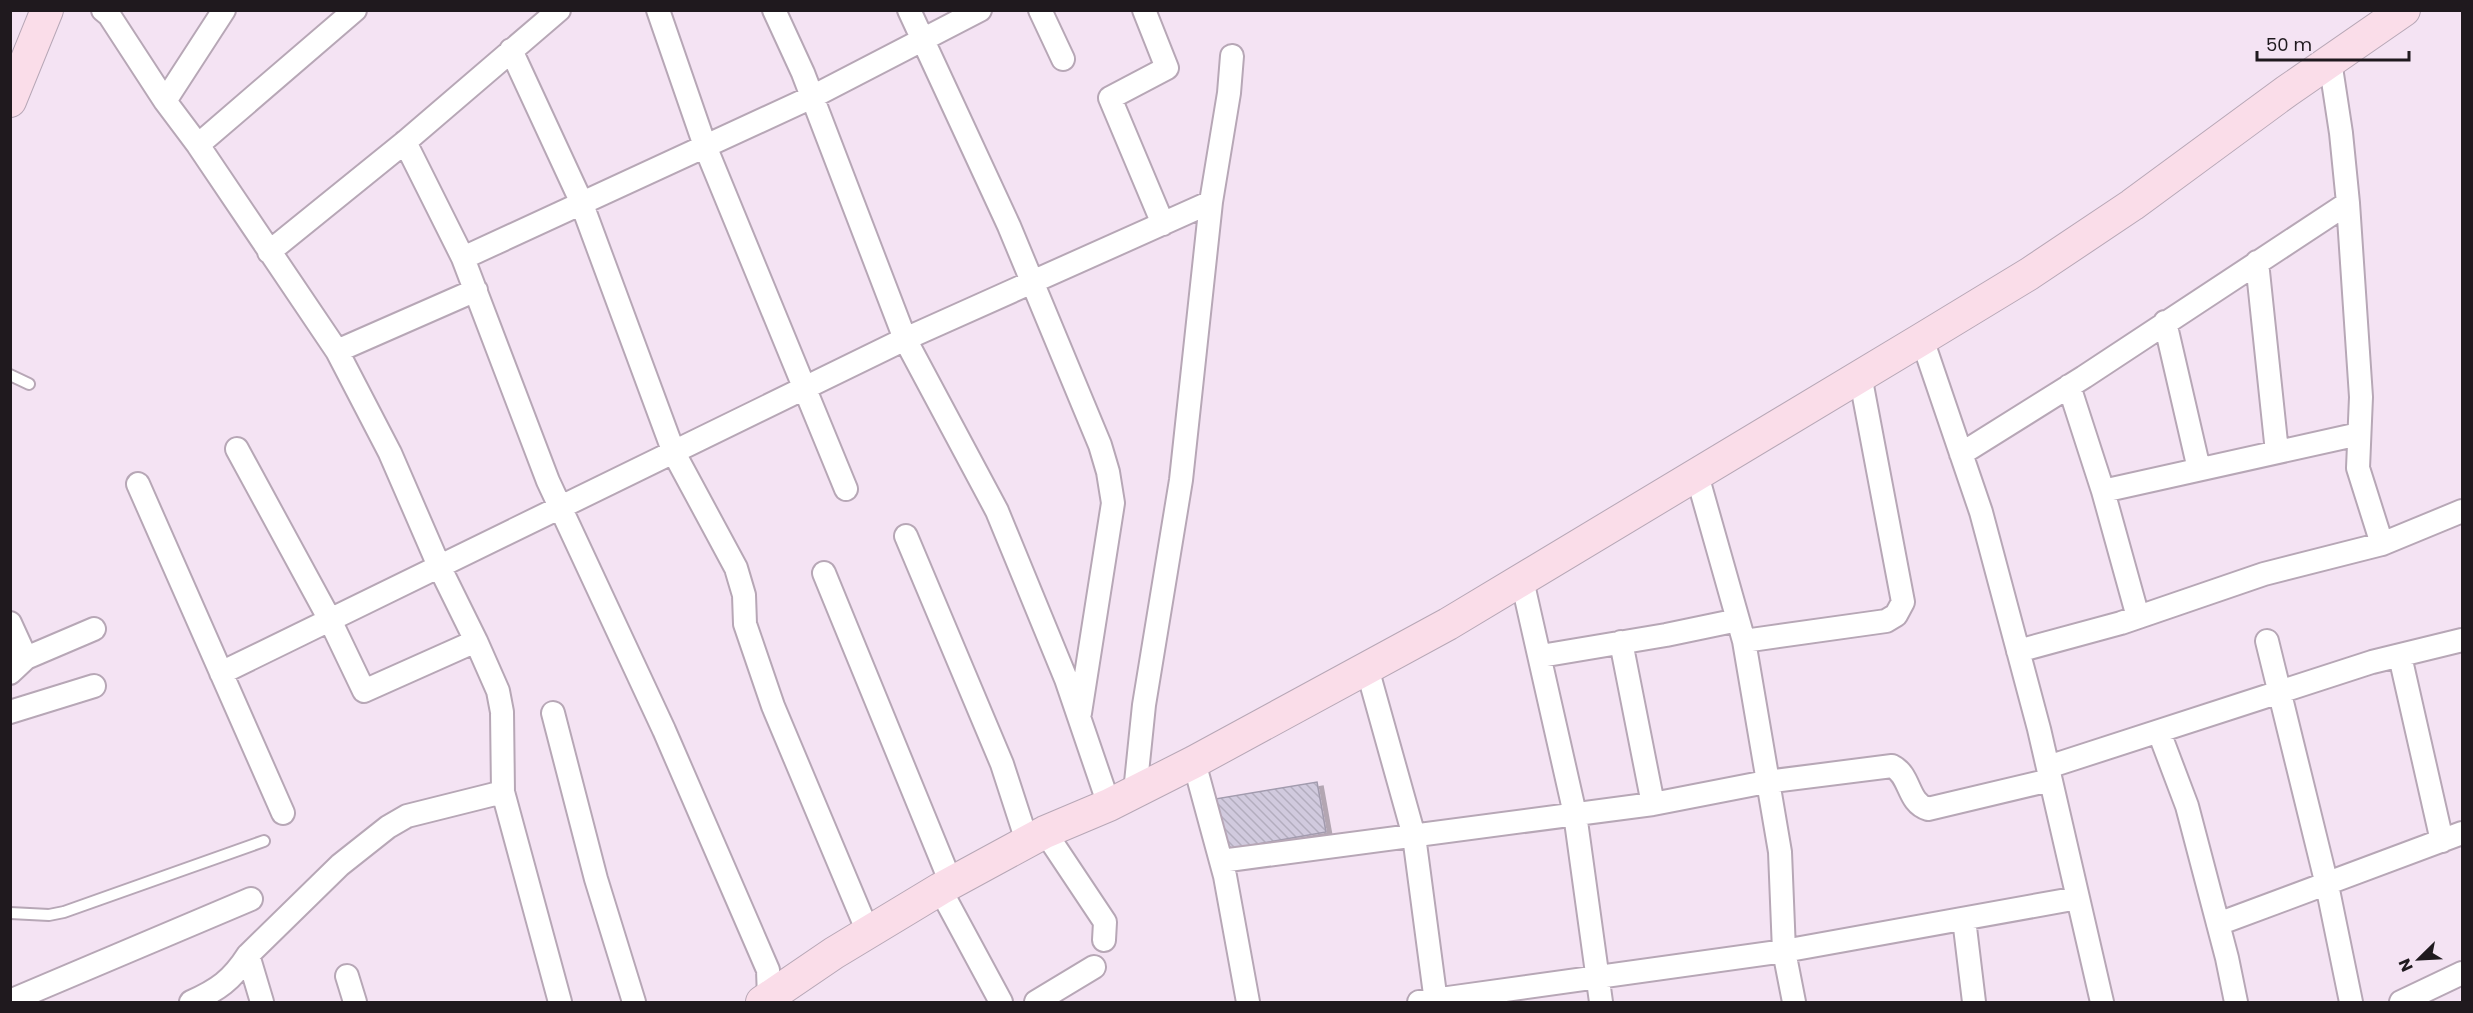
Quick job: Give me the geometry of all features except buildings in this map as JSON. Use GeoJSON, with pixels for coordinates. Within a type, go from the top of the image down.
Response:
{"type":"FeatureCollection","features":[{"type":"Feature","properties":{"kind":"street"},"geometry":{"type":"LineString","coordinates":[[10,101],[47,10]]}},
{"type":"Feature","properties":{"kind":"street"},"geometry":{"type":"LineString","coordinates":[[103,10],[109,15],[165,101],[198,145],[337,351],[390,453],[439,566],[498,691],[502,712],[503,792],[560,1002]]}},
{"type":"Feature","properties":{"kind":"street"},"geometry":{"type":"LineString","coordinates":[[165,101],[224,10]]}},
{"type":"Feature","properties":{"kind":"street"},"geometry":{"type":"LineString","coordinates":[[198,145],[355,10]]}},
{"type":"Feature","properties":{"kind":"street"},"geometry":{"type":"LineString","coordinates":[[269,252],[405,142],[559,10]]}},
{"type":"Feature","properties":{"kind":"street"},"geometry":{"type":"LineString","coordinates":[[658,10],[705,146],[846,489]]}},
{"type":"Feature","properties":{"kind":"street"},"geometry":{"type":"LineString","coordinates":[[774,10],[812,97],[905,339],[997,511],[1066,679],[1079,717],[1122,798]]}},
{"type":"Feature","properties":{"kind":"street"},"geometry":{"type":"LineString","coordinates":[[909,10],[1033,282],[1100,445],[1108,472],[1113,503],[1079,717]]}},
{"type":"Feature","properties":{"kind":"street"},"geometry":{"type":"LineString","coordinates":[[463,258],[812,97],[922,38],[980,10]]}},
{"type":"Feature","properties":{"kind":"street"},"geometry":{"type":"LineString","coordinates":[[1040,10],[1063,59]]}},
{"type":"Feature","properties":{"kind":"street"},"geometry":{"type":"LineString","coordinates":[[1144,10],[1167,68],[1110,98],[1163,224]]}},
{"type":"Feature","properties":{"kind":"street"},"geometry":{"type":"LineString","coordinates":[[768,1001],[868,932],[945,886],[1036,837],[1194,762],[1448,624],[1922,339],[2029,274],[2132,205],[2404,10]]}},
{"type":"Feature","properties":{"kind":"street"},"geometry":{"type":"LineString","coordinates":[[511,50],[581,204],[674,453],[736,568],[744,596],[746,624],[773,706],[868,932]]}},
{"type":"Feature","properties":{"kind":"street"},"geometry":{"type":"LineString","coordinates":[[1122,798],[1144,705],[1181,480],[1211,202],[1229,93],[1232,56]]}},
{"type":"Feature","properties":{"kind":"street"},"geometry":{"type":"LineString","coordinates":[[2330,61],[2341,133],[2348,203],[2361,397],[2358,468],[2382,544]]}},
{"type":"Feature","properties":{"kind":"street"},"geometry":{"type":"LineString","coordinates":[[405,142],[463,258],[560,508],[664,730],[768,970],[768,1001]]}},
{"type":"Feature","properties":{"kind":"street"},"geometry":{"type":"LineString","coordinates":[[221,673],[905,339],[1211,202]]}},
{"type":"Feature","properties":{"kind":"street"},"geometry":{"type":"LineString","coordinates":[[1961,454],[2348,203]]}},
{"type":"Feature","properties":{"kind":"street"},"geometry":{"type":"LineString","coordinates":[[2257,262],[2277,452]]}},
{"type":"Feature","properties":{"kind":"street"},"geometry":{"type":"LineString","coordinates":[[337,351],[476,290]]}},
{"type":"Feature","properties":{"kind":"street"},"geometry":{"type":"LineString","coordinates":[[2165,322],[2199,470]]}},
{"type":"Feature","properties":{"kind":"street"},"geometry":{"type":"LineString","coordinates":[[1922,339],[1981,512],[2049,774],[2102,1002]]}},
{"type":"Feature","properties":{"kind":"street"},"geometry":{"type":"LineString","coordinates":[[1541,656],[1622,642],[1741,630],[1886,621],[1901,609],[1903,602],[1898,568],[1860,375]]}},
{"type":"Feature","properties":{"kind":"street"},"geometry":{"type":"LineString","coordinates":[[2069,386],[2103,491],[2138,617]]}},
{"type":"Feature","properties":{"kind":"street"},"geometry":{"type":"LineString","coordinates":[[2103,491],[2359,434]]}},
{"type":"Feature","properties":{"kind":"street"},"geometry":{"type":"LineString","coordinates":[[237,449],[330,620],[364,691],[476,641]]}},
{"type":"Feature","properties":{"kind":"street"},"geometry":{"type":"LineString","coordinates":[[1697,475],[1741,630],[1780,852],[1784,951],[1794,1002]]}},
{"type":"Feature","properties":{"kind":"street"},"geometry":{"type":"LineString","coordinates":[[138,484],[283,813]]}},
{"type":"Feature","properties":{"kind":"street"},"geometry":{"type":"LineString","coordinates":[[2018,651],[2138,617],[2264,574],[2382,544],[2463,512]]}},
{"type":"Feature","properties":{"kind":"street"},"geometry":{"type":"LineString","coordinates":[[906,536],[1002,764],[1036,837],[1105,922],[1104,940]]}},
{"type":"Feature","properties":{"kind":"street"},"geometry":{"type":"LineString","coordinates":[[825,573],[945,886],[1001,1002]]}},
{"type":"Feature","properties":{"kind":"street"},"geometry":{"type":"LineString","coordinates":[[1522,580],[1575,814],[1601,1002]]}},
{"type":"Feature","properties":{"kind":"street"},"geometry":{"type":"LineString","coordinates":[[10,623],[16,665],[94,629]]}},
{"type":"Feature","properties":{"kind":"street"},"geometry":{"type":"LineString","coordinates":[[1221,861],[1653,804],[1766,782],[1892,766],[1902,774],[1919,805],[1928,809],[2049,774],[2159,732],[2280,692],[2400,656],[2463,640]]}},
{"type":"Feature","properties":{"kind":"street"},"geometry":{"type":"LineString","coordinates":[[2267,641],[2327,885],[2350,1002]]}},
{"type":"Feature","properties":{"kind":"street"},"geometry":{"type":"LineString","coordinates":[[1622,642],[1653,804]]}},
{"type":"Feature","properties":{"kind":"street"},"geometry":{"type":"LineString","coordinates":[[2218,924],[2452,837],[2400,656]]}},
{"type":"Feature","properties":{"kind":"street"},"geometry":{"type":"LineString","coordinates":[[1367,668],[1414,836],[1430,1002],[1784,951],[2078,898]]}},
{"type":"Feature","properties":{"kind":"street"},"geometry":{"type":"LineString","coordinates":[[10,712],[94,686]]}},
{"type":"Feature","properties":{"kind":"street"},"geometry":{"type":"LineString","coordinates":[[553,713],[596,879],[634,1002]]}},
{"type":"Feature","properties":{"kind":"street"},"geometry":{"type":"LineString","coordinates":[[2159,732],[2187,806],[2236,1002]]}},
{"type":"Feature","properties":{"kind":"street"},"geometry":{"type":"LineString","coordinates":[[1194,762],[1221,861],[1248,1002]]}},
{"type":"Feature","properties":{"kind":"street"},"geometry":{"type":"LineString","coordinates":[[191,1002],[227,983],[248,955],[340,865],[388,827],[407,816],[503,792]]}},
{"type":"Feature","properties":{"kind":"street"},"geometry":{"type":"LineString","coordinates":[[10,1001],[251,899]]}},
{"type":"Feature","properties":{"kind":"street"},"geometry":{"type":"LineString","coordinates":[[1964,919],[1974,1002]]}},
{"type":"Feature","properties":{"kind":"street"},"geometry":{"type":"LineString","coordinates":[[248,955],[262,1002]]}},
{"type":"Feature","properties":{"kind":"street"},"geometry":{"type":"LineString","coordinates":[[1036,1002],[1094,967]]}},
{"type":"Feature","properties":{"kind":"street"},"geometry":{"type":"LineString","coordinates":[[2401,1002],[2463,973]]}},
{"type":"Feature","properties":{"kind":"street"},"geometry":{"type":"LineString","coordinates":[[347,976],[355,1002]]}},
{"type":"Feature","properties":{"kind":"lane"},"geometry":{"type":"LineString","coordinates":[[10,375],[29,384]]}},
{"type":"Feature","properties":{"kind":"lane"},"geometry":{"type":"LineString","coordinates":[[10,913],[50,915],[64,912],[264,841]]}}]}
